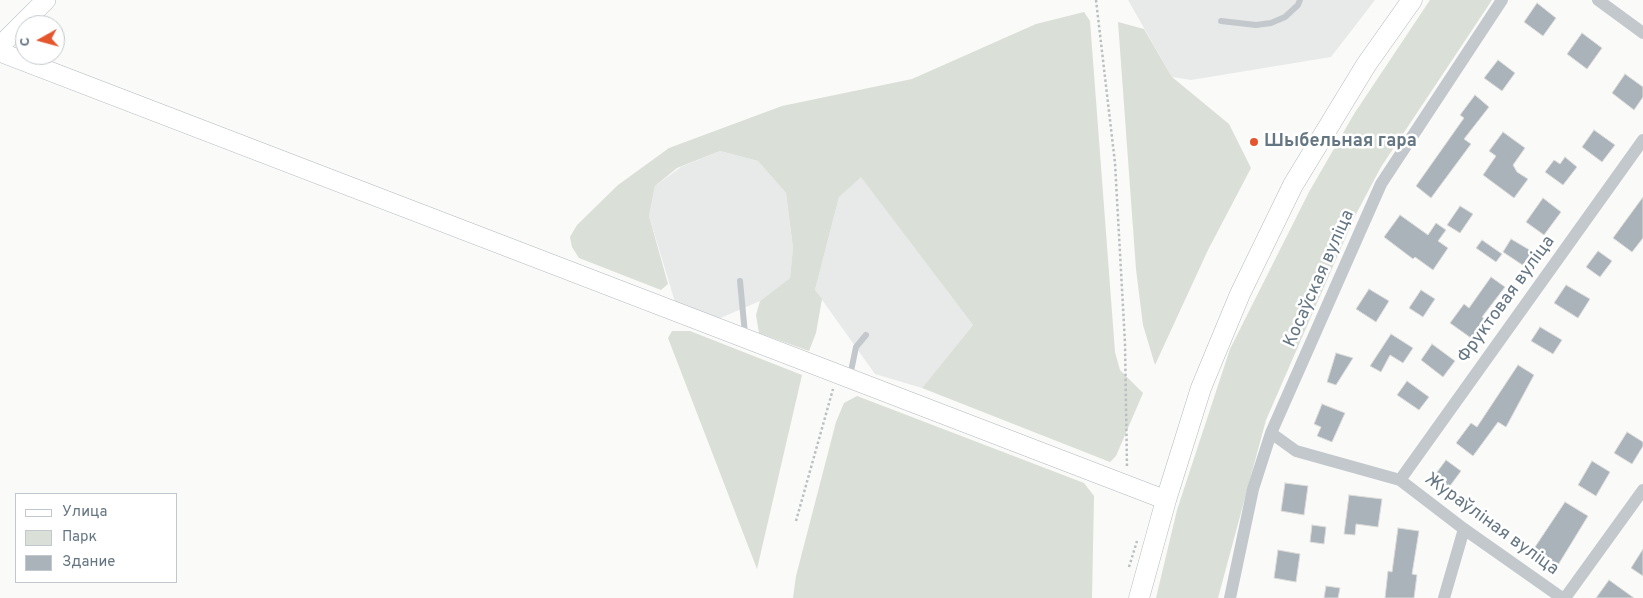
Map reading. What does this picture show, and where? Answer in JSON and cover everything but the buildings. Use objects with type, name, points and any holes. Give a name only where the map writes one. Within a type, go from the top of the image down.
[{"type":"main road","points":[[1143,597],[1166,500],[1201,388],[1240,294],[1293,185],[1366,65],[1412,0]]},
{"type":"street","points":[[0,46],[46,0]]},
{"type":"street","name":"Косаўская вуліца","points":[[1230,598],[1253,489],[1271,433],[1381,184],[1502,0]]},
{"type":"street","points":[[1598,0],[1643,33]]},
{"type":"street","points":[[0,52],[1166,500]]},
{"type":"street","name":"Фруктовая вуліца","points":[[1400,480],[1643,140]]},
{"type":"street","points":[[1271,433],[1296,451],[1400,480]]},
{"type":"street","name":"Жураўліная вуліца","points":[[1400,480],[1464,530],[1563,598]]},
{"type":"street","points":[[1563,598],[1643,490]]},
{"type":"street","points":[[1444,598],[1464,530]]},
{"type":"lane","points":[[1221,21],[1256,25],[1271,23],[1285,17],[1298,5],[1300,0]]},
{"type":"lane","points":[[740,281],[746,338]]},
{"type":"lane","points":[[844,375],[856,348],[866,335]]},
{"type":"path","points":[[1096,0],[1115,172],[1126,343],[1127,485]]},
{"type":"path","points":[[796,521],[844,375]]},
{"type":"shaded area","points":[[1128,0],[1375,0],[1331,57],[1191,80],[1172,77]]},
{"type":"shaded area","points":[[720,151],[758,161],[786,193],[793,248],[790,278],[760,301],[718,319],[675,302],[649,216],[655,186],[681,167]]},
{"type":"shaded area","points":[[861,176],[973,325],[922,388],[875,374],[815,290],[839,197]]},
{"type":"green space","points":[[1430,0],[1492,0],[1381,167],[1355,216],[1266,420],[1218,598],[1156,598],[1177,510],[1230,349],[1309,192],[1354,114]]},
{"type":"green space","points":[[1084,12],[1090,21],[1115,352],[1120,370],[1143,393],[1116,456],[1110,462],[922,388],[973,325],[861,177],[839,197],[815,290],[822,299],[816,333],[809,351],[759,333],[756,315],[760,301],[790,278],[793,248],[786,193],[758,161],[720,151],[677,168],[655,186],[649,216],[668,284],[661,290],[579,258],[572,247],[570,237],[577,225],[618,185],[669,148],[782,106],[912,79],[1036,24]]},
{"type":"green space","points":[[1118,22],[1144,29],[1172,77],[1229,124],[1251,168],[1208,250],[1155,365],[1143,325],[1136,269]]},
{"type":"green space","points":[[672,331],[690,331],[802,375],[757,569],[668,338]]},
{"type":"green space","points":[[857,396],[1084,483],[1094,496],[1092,598],[793,598],[796,576],[836,422],[844,403]]},
{"type":"place","name":"Шыбельная гара","points":[[1254,142]]}]
